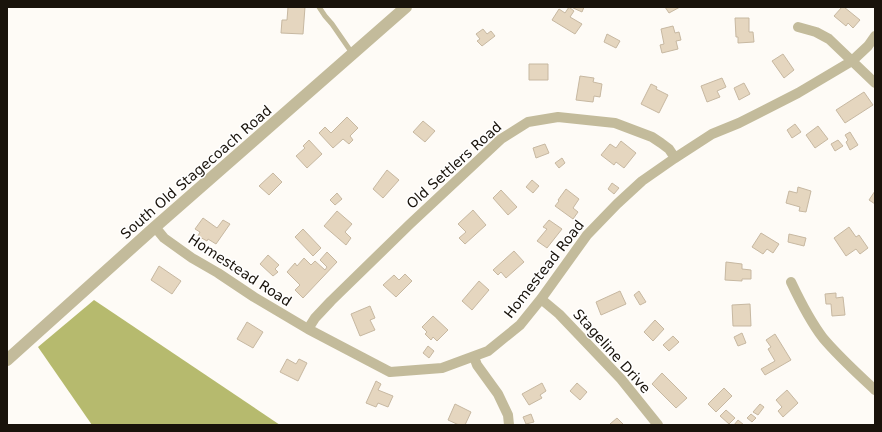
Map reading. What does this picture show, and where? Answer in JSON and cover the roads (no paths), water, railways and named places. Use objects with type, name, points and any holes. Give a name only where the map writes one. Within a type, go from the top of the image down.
[{"type":"street","name":"South Old Stagecoach Road","points":[[7,360],[155,227],[406,7]]},
{"type":"street","points":[[798,27],[816,32],[829,39],[875,83]]},
{"type":"street","name":"Homestead Road","points":[[155,227],[164,238],[192,258],[260,300],[308,329],[390,372],[442,368],[488,351],[520,325],[541,299],[587,235],[642,181],[712,134],[828,77],[852,62],[868,46],[875,36]]},
{"type":"street","name":"Old Settlers Road","points":[[308,329],[315,318],[331,301],[415,219],[501,139],[528,122],[558,117],[615,123],[652,137],[669,149],[675,158]]},
{"type":"street","points":[[790,282],[809,318],[823,338],[845,362],[875,390]]},
{"type":"street","name":"Stageline Drive","points":[[541,299],[559,314],[621,379],[658,425]]},
{"type":"street","points":[[474,357],[477,365],[498,394],[508,415],[509,425]]},
{"type":"lane","points":[[319,7],[352,54]]}]
